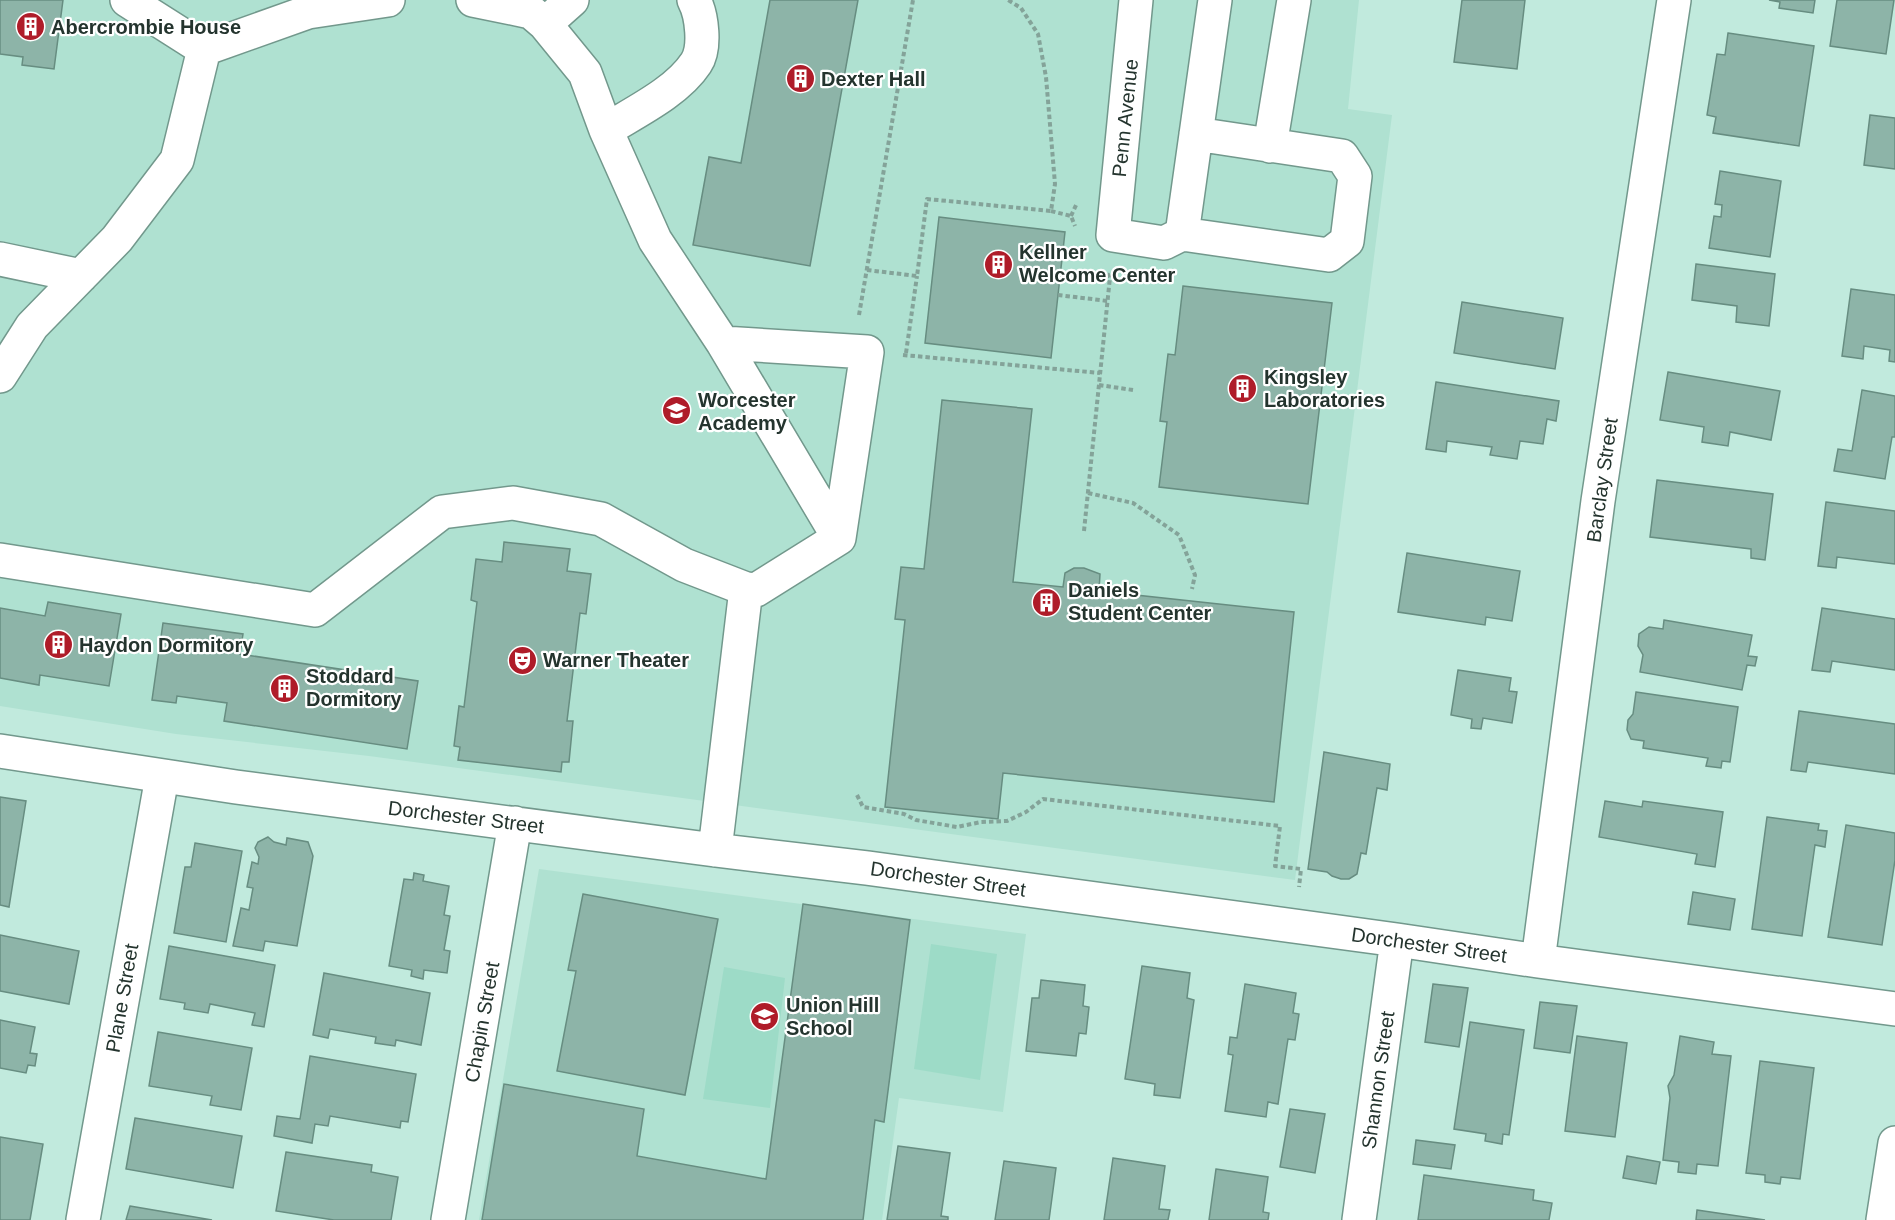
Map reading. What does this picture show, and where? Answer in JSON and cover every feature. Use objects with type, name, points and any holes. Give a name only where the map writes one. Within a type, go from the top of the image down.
[{"type":"street","points":[[128,0],[204,49]]},
{"type":"street","points":[[204,49],[308,12],[388,0]]},
{"type":"street","points":[[472,0],[531,12],[545,24],[585,73],[606,130],[655,240],[723,343],[839,538]]},
{"type":"street","points":[[545,24],[572,0]]},
{"type":"street","points":[[606,130],[680,82],[698,61],[702,35],[700,12],[694,0]]},
{"type":"street","name":"Penn Avenue","points":[[1136,0],[1113,235],[1164,243],[1182,234]]},
{"type":"street","points":[[1196,134],[1342,156],[1355,176],[1347,241],[1329,255],[1182,234],[1196,134],[1215,0]]},
{"type":"street","points":[[1270,146],[1294,0]]},
{"type":"street","name":"Barclay Street","points":[[1538,962],[1598,501],[1674,0]]},
{"type":"street","points":[[0,376],[32,326],[117,239],[177,160],[204,49]]},
{"type":"street","points":[[0,259],[81,276]]},
{"type":"street","points":[[723,343],[860,351],[839,538]]},
{"type":"street","points":[[0,560],[315,610],[442,512],[513,503],[601,519],[684,565],[746,589],[756,590],[839,538]]},
{"type":"street","points":[[715,850],[746,589]]},
{"type":"street","name":"Dorchester Street","points":[[0,751],[162,777],[867,868],[1397,940],[1538,962],[1895,1008]]},
{"type":"street","name":"Plane Street","points":[[83,1220],[162,777]]},
{"type":"street","name":"Chapin Street","points":[[448,1220],[515,823]]},
{"type":"street","name":"Shannon Street","points":[[1359,1220],[1397,940]]},
{"type":"street","points":[[1883,1220],[1895,1143]]},
{"type":"path","points":[[913,0],[867,270],[860,351],[1100,373]]},
{"type":"path","points":[[1008,0],[1021,8],[1038,34],[1046,77],[1055,184],[1051,211]]},
{"type":"path","points":[[906,356],[927,199],[1051,211],[1071,216],[1078,234]]},
{"type":"path","points":[[1084,531],[1110,277],[1103,268]]},
{"type":"path","points":[[867,270],[917,276]]},
{"type":"path","points":[[1058,295],[1108,301]]},
{"type":"path","points":[[1099,384],[1133,390]]},
{"type":"path","points":[[1088,493],[1133,503],[1179,535],[1195,575],[1192,589]]},
{"type":"path","points":[[857,795],[863,807],[957,827],[981,822],[1007,821],[1026,812],[1043,799],[1280,826],[1275,866],[1302,869],[1299,887]]},
{"type":"shaded area","name":"Worcester Academy","points":[[0,0],[1359,0],[1348,109],[1392,115],[1295,880],[369,756],[176,734],[0,706]]},
{"type":"shaded area","name":"Union Hill School","points":[[539,869],[1026,934],[1003,1112],[899,1098],[882,1220],[479,1220]]},
{"type":"shaded area","points":[[931,944],[997,954],[980,1080],[914,1069]]},
{"type":"shaded area","points":[[724,967],[785,978],[770,1108],[703,1099]]},
{"type":"building","name":"Abercrombie House","points":[[0,0],[63,0],[54,69],[22,65],[23,57],[0,54]]},
{"type":"building","name":"Dexter Hall","points":[[770,0],[858,0],[810,266],[693,245],[709,157],[741,163]]},
{"type":"building","points":[[1462,0],[1525,0],[1517,69],[1454,62]]},
{"type":"building","points":[[1769,0],[1815,0],[1813,13],[1779,8],[1780,2]]},
{"type":"building","points":[[1837,0],[1894,0],[1886,54],[1830,46]]},
{"type":"building","points":[[1728,33],[1814,46],[1799,146],[1713,133],[1716,117],[1707,115],[1717,54],[1725,55]]},
{"type":"building","points":[[1870,115],[1895,118],[1895,169],[1864,165]]},
{"type":"building","points":[[1720,171],[1781,181],[1770,257],[1709,248],[1714,216],[1721,217],[1722,205],[1715,204]]},
{"type":"building","name":"Kellner Welcome Center","points":[[939,217],[1065,232],[1051,358],[925,343]]},
{"type":"building","points":[[1696,264],[1775,274],[1769,326],[1736,322],[1737,306],[1692,300]]},
{"type":"building","name":"Kingsley Laboratories","points":[[1183,286],[1332,303],[1308,504],[1159,487],[1167,422],[1160,421],[1168,354],[1175,355]]},
{"type":"building","points":[[1851,289],[1895,295],[1895,362],[1889,361],[1890,350],[1864,346],[1863,359],[1842,356]]},
{"type":"building","points":[[1462,302],[1563,318],[1555,369],[1454,353]]},
{"type":"building","points":[[1668,372],[1780,391],[1771,440],[1730,432],[1728,446],[1702,442],[1704,427],[1660,420]]},
{"type":"building","points":[[1436,382],[1559,401],[1556,421],[1547,419],[1543,444],[1520,441],[1517,459],[1490,455],[1492,447],[1447,441],[1446,452],[1426,449]]},
{"type":"building","points":[[1862,390],[1895,396],[1895,437],[1892,437],[1885,479],[1834,471],[1838,449],[1852,451]]},
{"type":"building","name":"Daniels Student Center","points":[[942,400],[1032,409],[1013,582],[1063,587],[1065,573],[1074,568],[1084,568],[1100,574],[1099,591],[1294,612],[1274,802],[1003,773],[998,819],[885,807],[905,620],[895,619],[901,567],[924,569]]},
{"type":"building","points":[[1657,480],[1773,494],[1765,560],[1751,558],[1751,549],[1650,537]]},
{"type":"building","points":[[1826,502],[1895,511],[1895,564],[1837,557],[1836,568],[1818,566]]},
{"type":"building","name":"Warner Theater","points":[[504,542],[570,549],[567,571],[591,574],[586,614],[580,613],[567,721],[573,721],[569,762],[562,762],[561,772],[458,760],[460,747],[454,746],[459,706],[464,707],[477,602],[471,600],[476,559],[502,562]]},
{"type":"building","points":[[1407,553],[1520,571],[1512,621],[1486,617],[1485,625],[1398,612]]},
{"type":"building","name":"Haydon Dormitory","points":[[48,602],[121,614],[109,686],[40,675],[39,685],[0,678],[0,608],[45,616]]},
{"type":"building","points":[[1822,608],[1895,619],[1895,670],[1832,661],[1830,672],[1812,670]]},
{"type":"building","points":[[1664,620],[1752,635],[1748,656],[1757,657],[1755,666],[1747,665],[1742,690],[1640,672],[1643,655],[1638,646],[1639,634],[1649,627],[1663,629]]},
{"type":"building","name":"Stoddard Dormitory","points":[[163,623],[243,634],[240,654],[418,681],[407,749],[224,721],[227,703],[177,696],[176,703],[152,700]]},
{"type":"building","points":[[1458,670],[1511,678],[1509,691],[1517,692],[1512,723],[1483,718],[1481,729],[1471,728],[1472,719],[1451,715]]},
{"type":"building","points":[[1636,692],[1738,707],[1730,762],[1722,761],[1721,768],[1706,766],[1708,758],[1643,748],[1644,741],[1631,739],[1627,730],[1628,720],[1633,714]]},
{"type":"building","points":[[1799,711],[1895,724],[1895,774],[1808,762],[1806,772],[1791,770]]},
{"type":"building","points":[[1324,752],[1390,764],[1387,790],[1377,788],[1366,854],[1361,853],[1357,874],[1349,879],[1341,879],[1327,872],[1308,869]]},
{"type":"building","points":[[0,797],[26,801],[9,907],[0,905]]},
{"type":"building","points":[[1605,801],[1642,807],[1643,801],[1723,812],[1715,867],[1695,864],[1697,854],[1599,837]]},
{"type":"building","points":[[1767,817],[1819,824],[1818,830],[1827,831],[1825,847],[1815,845],[1802,936],[1752,929]]},
{"type":"building","points":[[1846,825],[1895,833],[1895,860],[1882,945],[1828,937]]},
{"type":"building","points":[[268,837],[274,842],[286,845],[287,838],[308,842],[313,856],[297,946],[265,941],[263,951],[233,946],[241,908],[249,910],[253,888],[247,887],[252,862],[258,864],[259,857],[255,848],[258,842]]},
{"type":"building","points":[[195,843],[242,851],[226,942],[174,933],[185,867],[191,867]]},
{"type":"building","points":[[414,873],[424,875],[423,881],[449,886],[444,915],[450,916],[444,950],[450,951],[447,973],[424,970],[423,979],[411,976],[412,970],[389,966],[404,879],[413,880]]},
{"type":"building","points":[[1693,892],[1735,899],[1730,930],[1688,924]]},
{"type":"building","points":[[583,894],[718,919],[685,1095],[557,1071],[576,971],[568,970]]},
{"type":"building","points":[[803,904],[910,920],[884,1122],[875,1120],[863,1220],[482,1220],[504,1084],[644,1109],[637,1156],[766,1179]]},
{"type":"building","points":[[0,935],[79,951],[69,1004],[0,991]]},
{"type":"building","points":[[169,946],[275,965],[264,1027],[252,1025],[255,1013],[210,1004],[208,1013],[184,1009],[185,1003],[160,999]]},
{"type":"building","points":[[1142,966],[1190,973],[1187,998],[1194,1000],[1180,1098],[1154,1095],[1155,1084],[1125,1079]]},
{"type":"building","points":[[324,973],[430,993],[421,1045],[396,1040],[395,1046],[375,1043],[376,1037],[330,1029],[328,1038],[313,1035]]},
{"type":"building","points":[[1041,980],[1085,985],[1083,1006],[1089,1007],[1086,1034],[1079,1033],[1076,1056],[1026,1051],[1032,998],[1039,998]]},
{"type":"building","points":[[1245,984],[1296,993],[1293,1013],[1299,1014],[1295,1040],[1288,1039],[1278,1104],[1268,1102],[1266,1117],[1225,1111],[1233,1055],[1228,1054],[1230,1037],[1237,1038]]},
{"type":"building","points":[[1433,984],[1468,988],[1459,1047],[1425,1042]]},
{"type":"building","points":[[1540,1002],[1577,1006],[1570,1053],[1534,1048]]},
{"type":"building","points":[[0,1020],[35,1027],[30,1053],[37,1054],[35,1066],[28,1065],[26,1073],[0,1068]]},
{"type":"building","points":[[1470,1022],[1524,1030],[1509,1135],[1503,1134],[1502,1144],[1485,1141],[1486,1134],[1454,1129]]},
{"type":"building","points":[[158,1032],[252,1048],[241,1110],[210,1105],[212,1096],[149,1086]]},
{"type":"building","points":[[1577,1036],[1627,1043],[1615,1137],[1565,1131]]},
{"type":"building","points":[[1680,1036],[1714,1042],[1712,1054],[1731,1056],[1718,1166],[1697,1164],[1696,1174],[1678,1172],[1679,1162],[1663,1160],[1670,1098],[1668,1086],[1674,1075]]},
{"type":"building","points":[[310,1056],[416,1074],[408,1122],[401,1121],[400,1128],[330,1116],[328,1126],[315,1124],[312,1143],[274,1136],[277,1116],[300,1119]]},
{"type":"building","points":[[1760,1061],[1814,1068],[1800,1179],[1781,1177],[1780,1184],[1765,1182],[1765,1175],[1746,1173]]},
{"type":"building","points":[[1290,1109],[1325,1114],[1315,1173],[1280,1167]]},
{"type":"building","points":[[135,1118],[242,1136],[233,1188],[126,1169]]},
{"type":"building","points":[[0,1137],[43,1144],[30,1220],[0,1220]]},
{"type":"building","points":[[1416,1140],[1455,1145],[1451,1169],[1413,1164]]},
{"type":"building","points":[[898,1146],[950,1153],[941,1216],[948,1217],[948,1220],[887,1220]]},
{"type":"building","points":[[286,1152],[372,1165],[371,1172],[398,1177],[391,1220],[334,1220],[276,1211]]},
{"type":"building","points":[[1627,1156],[1660,1162],[1656,1184],[1623,1178]]},
{"type":"building","points":[[1113,1158],[1165,1166],[1159,1209],[1170,1210],[1168,1220],[1104,1220]]},
{"type":"building","points":[[1004,1161],[1056,1168],[1049,1220],[995,1220]]},
{"type":"building","points":[[1216,1169],[1268,1177],[1263,1212],[1269,1213],[1268,1220],[1209,1220]]},
{"type":"building","points":[[1424,1175],[1534,1190],[1533,1200],[1552,1203],[1549,1220],[1418,1220]]},
{"type":"building","points":[[130,1206],[212,1220],[126,1220]]},
{"type":"building","points":[[1697,1210],[1765,1220],[1696,1220]]},
{"type":"place","name":"Abercrombie House","points":[[30,27]]},
{"type":"place","name":"Dexter Hall","points":[[800,79]]},
{"type":"place","name":"Kellner Welcome Center","points":[[998,264]]},
{"type":"place","name":"Kingsley Laboratories","points":[[1243,388]]},
{"type":"place","name":"Worcester Academy","points":[[677,411]]},
{"type":"place","name":"Daniels Student Center","points":[[1047,602]]},
{"type":"place","name":"Haydon Dormitory","points":[[58,645]]},
{"type":"place","name":"Warner Theater","points":[[522,660]]},
{"type":"place","name":"Stoddard Dormitory","points":[[285,688]]},
{"type":"place","name":"Union Hill School","points":[[765,1016]]}]
